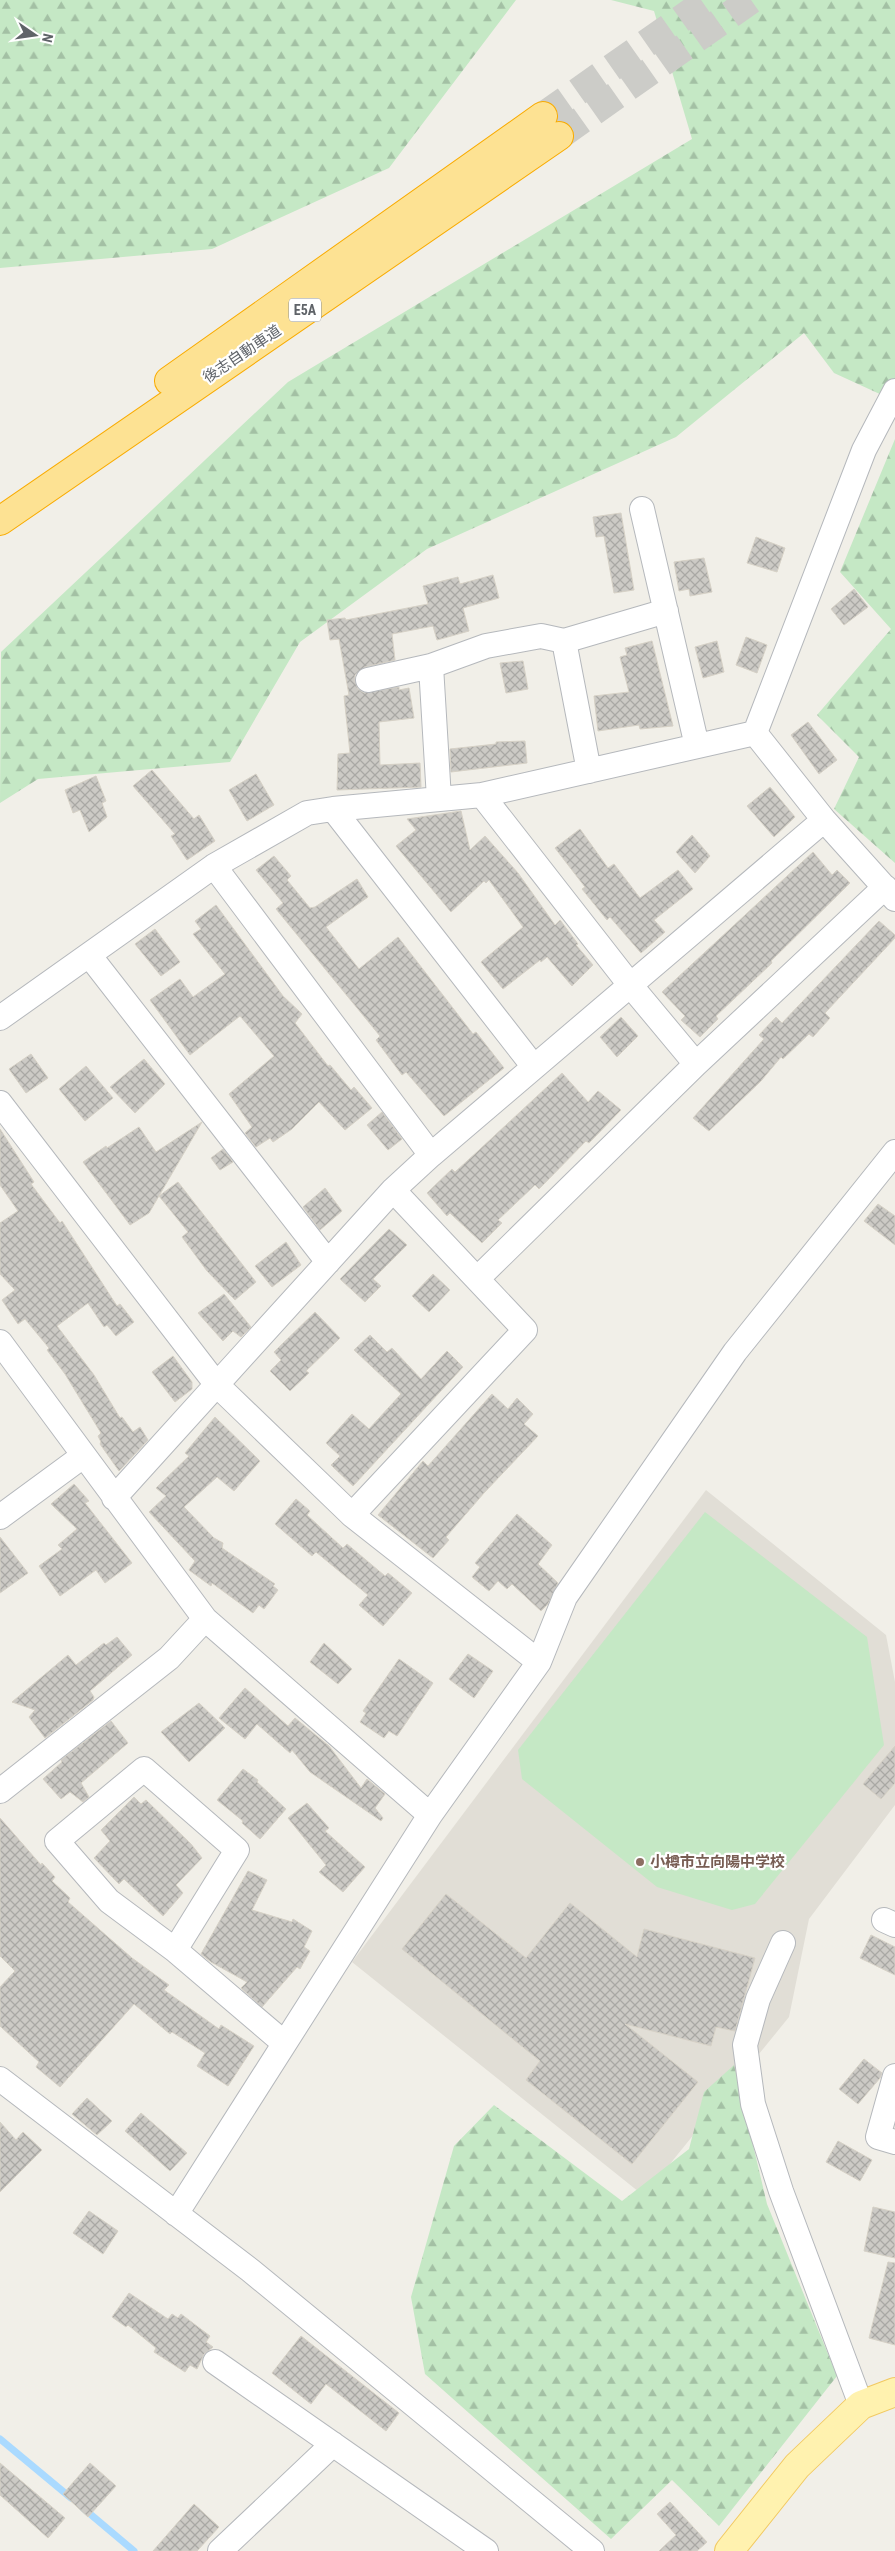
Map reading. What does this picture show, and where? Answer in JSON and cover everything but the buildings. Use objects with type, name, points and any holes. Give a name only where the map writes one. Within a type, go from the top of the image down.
[{"type":"highway","name":"後志自動車道","points":[[0,521],[46,478],[551,126]]},
{"type":"highway","name":"後志自動車道","points":[[0,501],[46,478]]},
{"type":"main road","points":[[729,2551],[797,2466],[861,2405],[895,2392]]},
{"type":"street","points":[[754,733],[864,450],[895,391]]},
{"type":"street","points":[[642,509],[697,746]]},
{"type":"street","points":[[368,680],[431,666],[486,646],[541,636],[564,640],[666,611]]},
{"type":"street","points":[[564,640],[589,771]]},
{"type":"street","points":[[431,666],[439,799]]},
{"type":"street","points":[[0,1018],[214,866],[307,813],[482,795],[754,733]]},
{"type":"street","points":[[477,1279],[696,1064],[890,893],[824,820],[754,733]]},
{"type":"street","points":[[482,795],[631,986],[696,1064]]},
{"type":"street","points":[[333,809],[534,1067]]},
{"type":"street","points":[[114,1498],[393,1190],[431,1155],[824,820]]},
{"type":"street","points":[[214,866],[431,1155]]},
{"type":"street","points":[[90,955],[328,1262]]},
{"type":"street","points":[[0,1103],[217,1385],[352,1515],[539,1662]]},
{"type":"street","points":[[176,2214],[430,1815],[539,1662],[565,1597],[735,1352],[895,1152]]},
{"type":"street","points":[[352,1515],[526,1330],[393,1190]]},
{"type":"street","points":[[0,1342],[205,1619],[430,1815]]},
{"type":"street","points":[[0,1517],[83,1456]]},
{"type":"street","points":[[0,1791],[169,1658],[205,1619]]},
{"type":"street","points":[[175,1950],[237,1850],[144,1769],[57,1841],[109,1901],[175,1950],[284,2043]]},
{"type":"street","points":[[783,1943],[758,1999],[745,2045],[752,2104],[781,2191],[861,2405]]},
{"type":"street","points":[[895,2076],[878,2137],[895,2142]]},
{"type":"street","points":[[0,2079],[250,2270],[592,2551]]},
{"type":"street","points":[[215,2362],[486,2551]]},
{"type":"street","points":[[220,2551],[333,2444]]},
{"type":"shaded area","name":"小樽市立向陽中学校","points":[[706,1490],[886,1635],[895,1682],[895,1805],[809,1919],[789,2017],[644,2196],[352,1962]]},
{"type":"green space","points":[[0,0],[516,0],[389,168],[212,249],[0,268]]},
{"type":"green space","points":[[611,0],[895,0],[895,401],[834,373],[804,333],[676,437],[427,549],[300,642],[230,762],[38,779],[0,803],[1,652],[288,382],[692,139],[654,11]]},
{"type":"green space","points":[[895,439],[895,863],[834,809],[859,757],[817,715],[891,629],[840,572]]},
{"type":"green space","points":[[705,1512],[867,1637],[884,1745],[755,1904],[732,1910],[657,1887],[522,1779],[518,1750]]},
{"type":"green space","points":[[734,2065],[767,2204],[837,2376],[719,2526],[672,2480],[611,2539],[425,2374],[411,2297],[454,2146],[494,2105],[622,2201],[689,2149],[704,2092]]},
{"type":"waterway","points":[[0,2439],[71,2498]]},
{"type":"waterway","points":[[83,2508],[134,2551]]},
{"type":"tunnel","points":[[543,116],[708,0]]},
{"type":"tunnel","points":[[559,136],[751,0]]},
{"type":"place","name":"小樽市立向陽中学校","points":[[640,1862]]}]
